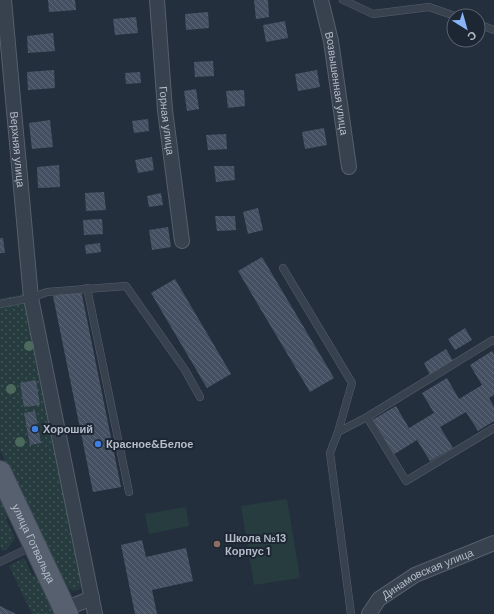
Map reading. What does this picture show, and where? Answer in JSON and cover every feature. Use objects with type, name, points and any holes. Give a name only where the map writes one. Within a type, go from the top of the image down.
[{"type":"main road","name":"улица Готвальда","points":[[1,478],[66,611]]},
{"type":"street","name":"Верхняя улица","points":[[4,0],[31,298],[95,614]]},
{"type":"street","name":"Горная улица","points":[[157,0],[165,110],[182,241]]},
{"type":"street","name":"Возвышенная улица","points":[[321,0],[331,41],[349,167]]},
{"type":"street","name":"Динамовская улица","points":[[369,614],[379,600],[415,575],[494,543]]},
{"type":"street","points":[[66,611],[92,598]]},
{"type":"lane","points":[[343,0],[373,14],[428,3],[446,12]]},
{"type":"lane","points":[[283,268],[352,383],[338,432],[330,453],[351,614]]},
{"type":"lane","points":[[0,304],[31,298],[47,292],[126,286],[185,370],[200,396]]},
{"type":"lane","points":[[87,288],[129,492]]},
{"type":"lane","points":[[338,432],[367,417],[494,341]]},
{"type":"lane","points":[[367,417],[406,481],[494,428]]},
{"type":"lane","points":[[0,562],[35,545]]},
{"type":"green space","points":[[24,294],[83,580],[81,588],[74,591],[66,587],[0,450],[0,299]]},
{"type":"green space","points":[[0,499],[4,501],[9,511],[6,519],[15,538],[7,549],[2,551],[0,546]]},
{"type":"green space","points":[[287,499],[300,578],[254,585],[241,506]]},
{"type":"green space","points":[[186,507],[189,526],[149,534],[145,514]]},
{"type":"green space","points":[[24,558],[32,575],[40,579],[56,614],[32,614],[9,566]]},
{"type":"building","points":[[48,0],[75,0],[76,10],[49,12]]},
{"type":"building","points":[[254,0],[268,0],[269,17],[256,19]]},
{"type":"building","points":[[208,12],[209,28],[186,30],[185,14]]},
{"type":"building","points":[[136,17],[138,33],[115,35],[113,19]]},
{"type":"building","points":[[285,21],[288,38],[266,42],[263,25]]},
{"type":"building","points":[[53,33],[55,51],[28,53],[27,36]]},
{"type":"building","points":[[213,61],[214,76],[195,77],[194,62]]},
{"type":"building","points":[[54,70],[55,88],[28,90],[27,72]]},
{"type":"building","points":[[317,70],[320,87],[298,91],[295,74]]},
{"type":"building","points":[[140,72],[141,83],[126,84],[125,73]]},
{"type":"building","points":[[196,89],[199,109],[187,111],[184,91]]},
{"type":"building","points":[[244,90],[245,106],[228,108],[226,91]]},
{"type":"building","points":[[148,119],[149,131],[134,133],[132,121]]},
{"type":"building","points":[[50,120],[53,147],[32,149],[29,123]]},
{"type":"building","points":[[324,128],[327,145],[305,149],[302,132]]},
{"type":"building","points":[[226,134],[227,149],[208,150],[206,135]]},
{"type":"building","points":[[152,157],[154,170],[138,173],[135,160]]},
{"type":"building","points":[[59,165],[60,187],[38,188],[37,167]]},
{"type":"building","points":[[214,166],[234,166],[235,180],[216,182]]},
{"type":"building","points":[[104,192],[106,210],[86,211],[85,193]]},
{"type":"building","points":[[161,193],[163,205],[149,207],[147,196]]},
{"type":"building","points":[[258,208],[263,230],[248,234],[243,212]]},
{"type":"building","points":[[215,216],[235,216],[236,230],[217,231]]},
{"type":"building","points":[[102,219],[103,234],[84,235],[83,220]]},
{"type":"building","points":[[168,227],[171,247],[152,250],[149,230]]},
{"type":"building","points":[[0,238],[3,238],[5,253],[0,253]]},
{"type":"building","points":[[100,243],[101,252],[86,254],[85,245]]},
{"type":"building","points":[[262,257],[334,378],[310,392],[238,271]]},
{"type":"building","points":[[175,279],[231,374],[207,388],[151,293]]},
{"type":"building","points":[[81,290],[121,487],[93,492],[53,296]]},
{"type":"building","points":[[465,328],[472,340],[455,350],[448,339]]},
{"type":"building","points":[[446,349],[453,361],[430,375],[424,363]]},
{"type":"building","points":[[492,351],[494,354],[494,395],[489,398],[494,407],[494,421],[478,431],[466,412],[440,427],[453,448],[430,461],[417,440],[393,455],[372,420],[396,406],[409,428],[434,413],[422,393],[447,378],[459,399],[482,385],[470,365]]},
{"type":"building","points":[[36,380],[40,405],[24,407],[20,383]]},
{"type":"building","points":[[35,411],[41,443],[30,445],[24,413]]},
{"type":"building","points":[[142,540],[146,557],[186,548],[193,581],[152,590],[157,614],[135,614],[121,545]]},
{"type":"building","points":[[0,606],[16,614],[0,614]]},
{"type":"place","name":"Хороший","points":[[35,429]]},
{"type":"place","name":"Красное&Белое","points":[[98,444]]},
{"type":"place","name":"Школа №13 Корпус 1","points":[[217,544]]}]
